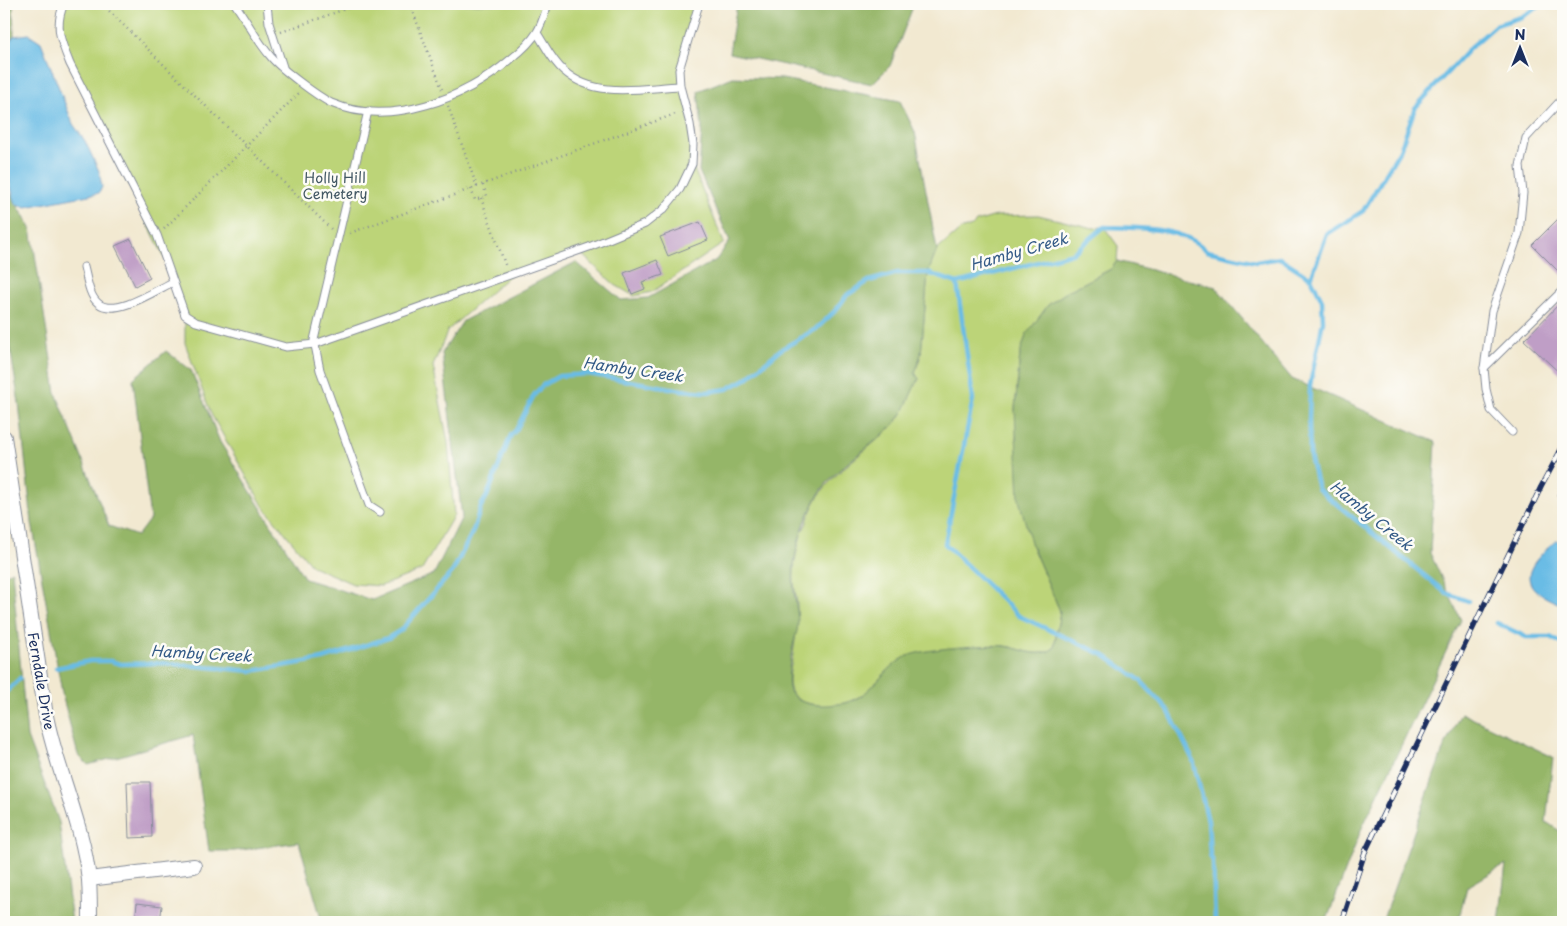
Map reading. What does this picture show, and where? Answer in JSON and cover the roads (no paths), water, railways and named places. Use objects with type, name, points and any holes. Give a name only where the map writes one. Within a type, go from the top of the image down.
[{"type":"street","name":"Ferndale Drive","points":[[4,437],[48,725],[80,838],[88,879],[90,922]]},
{"type":"street","points":[[88,879],[194,866]]},
{"type":"lane","points":[[64,4],[58,21],[58,36],[157,235],[185,315],[196,322],[286,347],[315,344],[509,276],[645,224],[664,209],[680,189],[692,164],[693,144],[687,110],[680,86],[679,70],[699,4]]},
{"type":"lane","points":[[235,4],[272,58],[306,86],[332,103],[368,111],[401,110],[465,92],[502,67],[521,51],[537,32],[548,4]]},
{"type":"lane","points":[[267,4],[273,35],[283,67]]},
{"type":"lane","points":[[537,32],[551,56],[564,71],[585,85],[600,90],[680,86]]},
{"type":"lane","points":[[1512,432],[1491,410],[1484,368],[1492,311],[1519,233],[1523,193],[1520,166],[1526,138],[1563,98]]},
{"type":"lane","points":[[368,111],[315,344],[320,370],[369,505],[380,512]]},
{"type":"lane","points":[[84,267],[91,293],[96,302],[104,307],[116,308],[129,304],[173,282]]},
{"type":"lane","points":[[1484,368],[1563,290]]},
{"type":"lane","points":[[1563,490],[1561,495],[1563,500]]},
{"type":"water","points":[[29,34],[41,42],[73,124],[85,141],[99,171],[102,187],[99,193],[26,207],[16,204],[7,169],[5,149],[4,48],[14,36]]},
{"type":"water","points":[[1556,541],[1563,542],[1563,605],[1548,599],[1538,592],[1531,585],[1529,578],[1536,561]]},
{"type":"waterway","points":[[1311,278],[1327,234],[1363,211],[1400,150],[1415,108],[1470,48],[1496,25],[1521,17],[1544,4]]},
{"type":"waterway","name":"Hamby Creek","points":[[56,668],[90,661],[110,661],[121,664],[161,663],[252,671],[323,659],[388,638],[401,630],[453,571],[473,531],[481,506],[487,496],[511,435],[516,430],[534,395],[543,385],[559,376],[588,374],[682,390],[707,392],[727,389],[746,379],[780,350],[816,329],[836,310],[847,295],[869,281],[898,273],[928,273],[957,283],[1073,253],[1104,227],[1144,228],[1172,233],[1197,243],[1207,251],[1256,262],[1280,258],[1311,278],[1322,300],[1323,321],[1310,385],[1310,456],[1318,489],[1446,593],[1468,601]]},
{"type":"waterway","points":[[957,283],[973,399],[945,544],[1019,616],[1104,655],[1140,680],[1168,710],[1193,760],[1208,821],[1210,856],[1213,861],[1215,922]]},
{"type":"waterway","name":"Hamby Creek","points":[[1497,623],[1526,637],[1550,637],[1563,644]]},
{"type":"waterway","name":"Hamby Creek","points":[[4,694],[20,678]]},
{"type":"railway","points":[[1342,922],[1365,852],[1541,487],[1563,446]]},
{"type":"park label","name":"Holly Hill Cemetery","points":[[335,186]]}]
